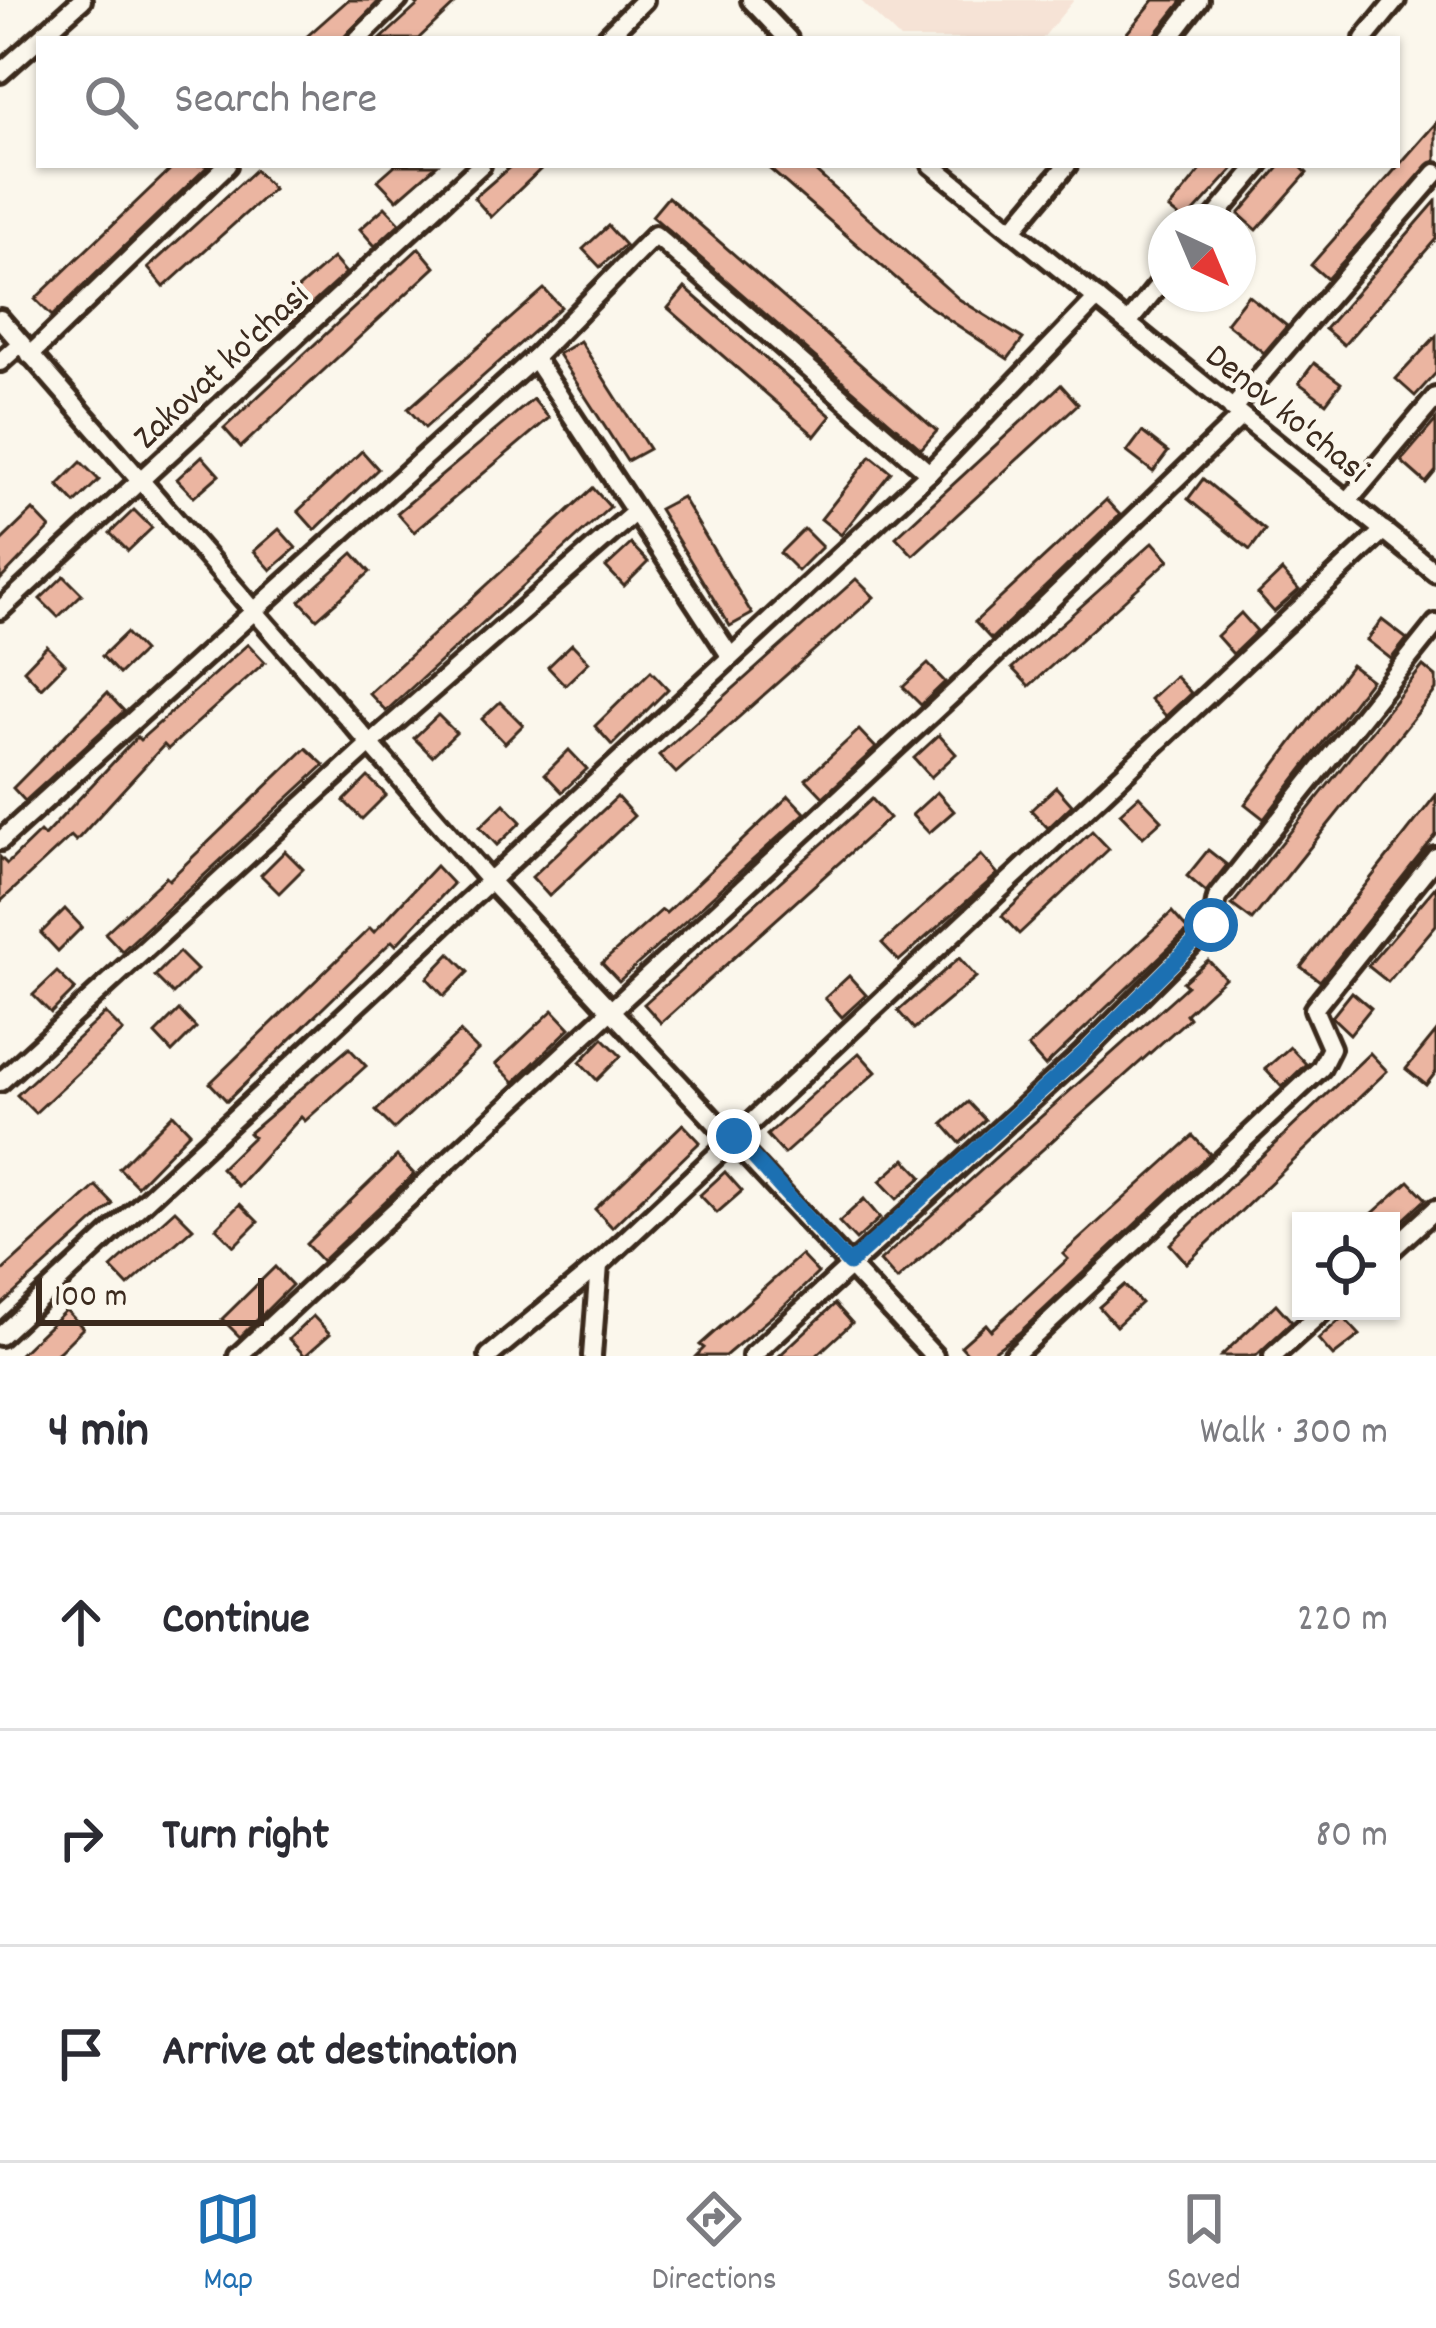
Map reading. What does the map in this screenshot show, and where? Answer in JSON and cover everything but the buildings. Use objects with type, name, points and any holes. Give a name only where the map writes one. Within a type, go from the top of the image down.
[{"type":"street","points":[[42,36],[82,0]]},
{"type":"street","points":[[361,36],[398,0]]},
{"type":"street","points":[[608,36],[644,0]]},
{"type":"street","points":[[751,0],[785,36]]},
{"type":"street","points":[[1171,36],[1199,0]]},
{"type":"street","points":[[1366,36],[1396,0]]},
{"type":"street","points":[[0,73],[36,41]]},
{"type":"street","points":[[0,362],[25,350],[224,168]]},
{"type":"street","name":"Zakovat ko'chasi","points":[[0,610],[478,168]]},
{"type":"street","name":"Denov ko'chasi","points":[[936,168],[1436,573]]},
{"type":"street","points":[[1013,230],[1065,168]]},
{"type":"street","points":[[1226,204],[1256,168]]},
{"type":"street","points":[[238,1356],[973,675],[1236,413],[1436,173]]},
{"type":"street","points":[[0,841],[534,358],[656,235],[929,473]]},
{"type":"street","points":[[0,1336],[929,473],[1096,298]]},
{"type":"street","points":[[1127,323],[1148,298]]},
{"type":"street","points":[[0,319],[488,879],[734,1136],[934,1356]]},
{"type":"street","points":[[534,358],[729,654]]},
{"type":"street","points":[[1348,501],[1436,398]]},
{"type":"street","points":[[0,1082],[371,742],[634,512]]},
{"type":"street","points":[[489,1356],[599,1265],[1384,530]]},
{"type":"street","points":[[752,1356],[1083,1053],[1211,925],[1217,898],[1436,624]]},
{"type":"street","points":[[1013,1356],[1321,1068],[1331,1048],[1314,1009],[1436,857]]},
{"type":"street","points":[[1400,1242],[1436,1209]]},
{"type":"street","points":[[592,1356],[599,1265]]},
{"type":"street","points":[[1273,1356],[1313,1320]]},
{"type":"shaded area","points":[[860,0],[1074,0],[1044,36],[897,36]]},
{"type":"route","points":[[734,1136],[849,1264],[1083,1053],[1211,925]]}]
